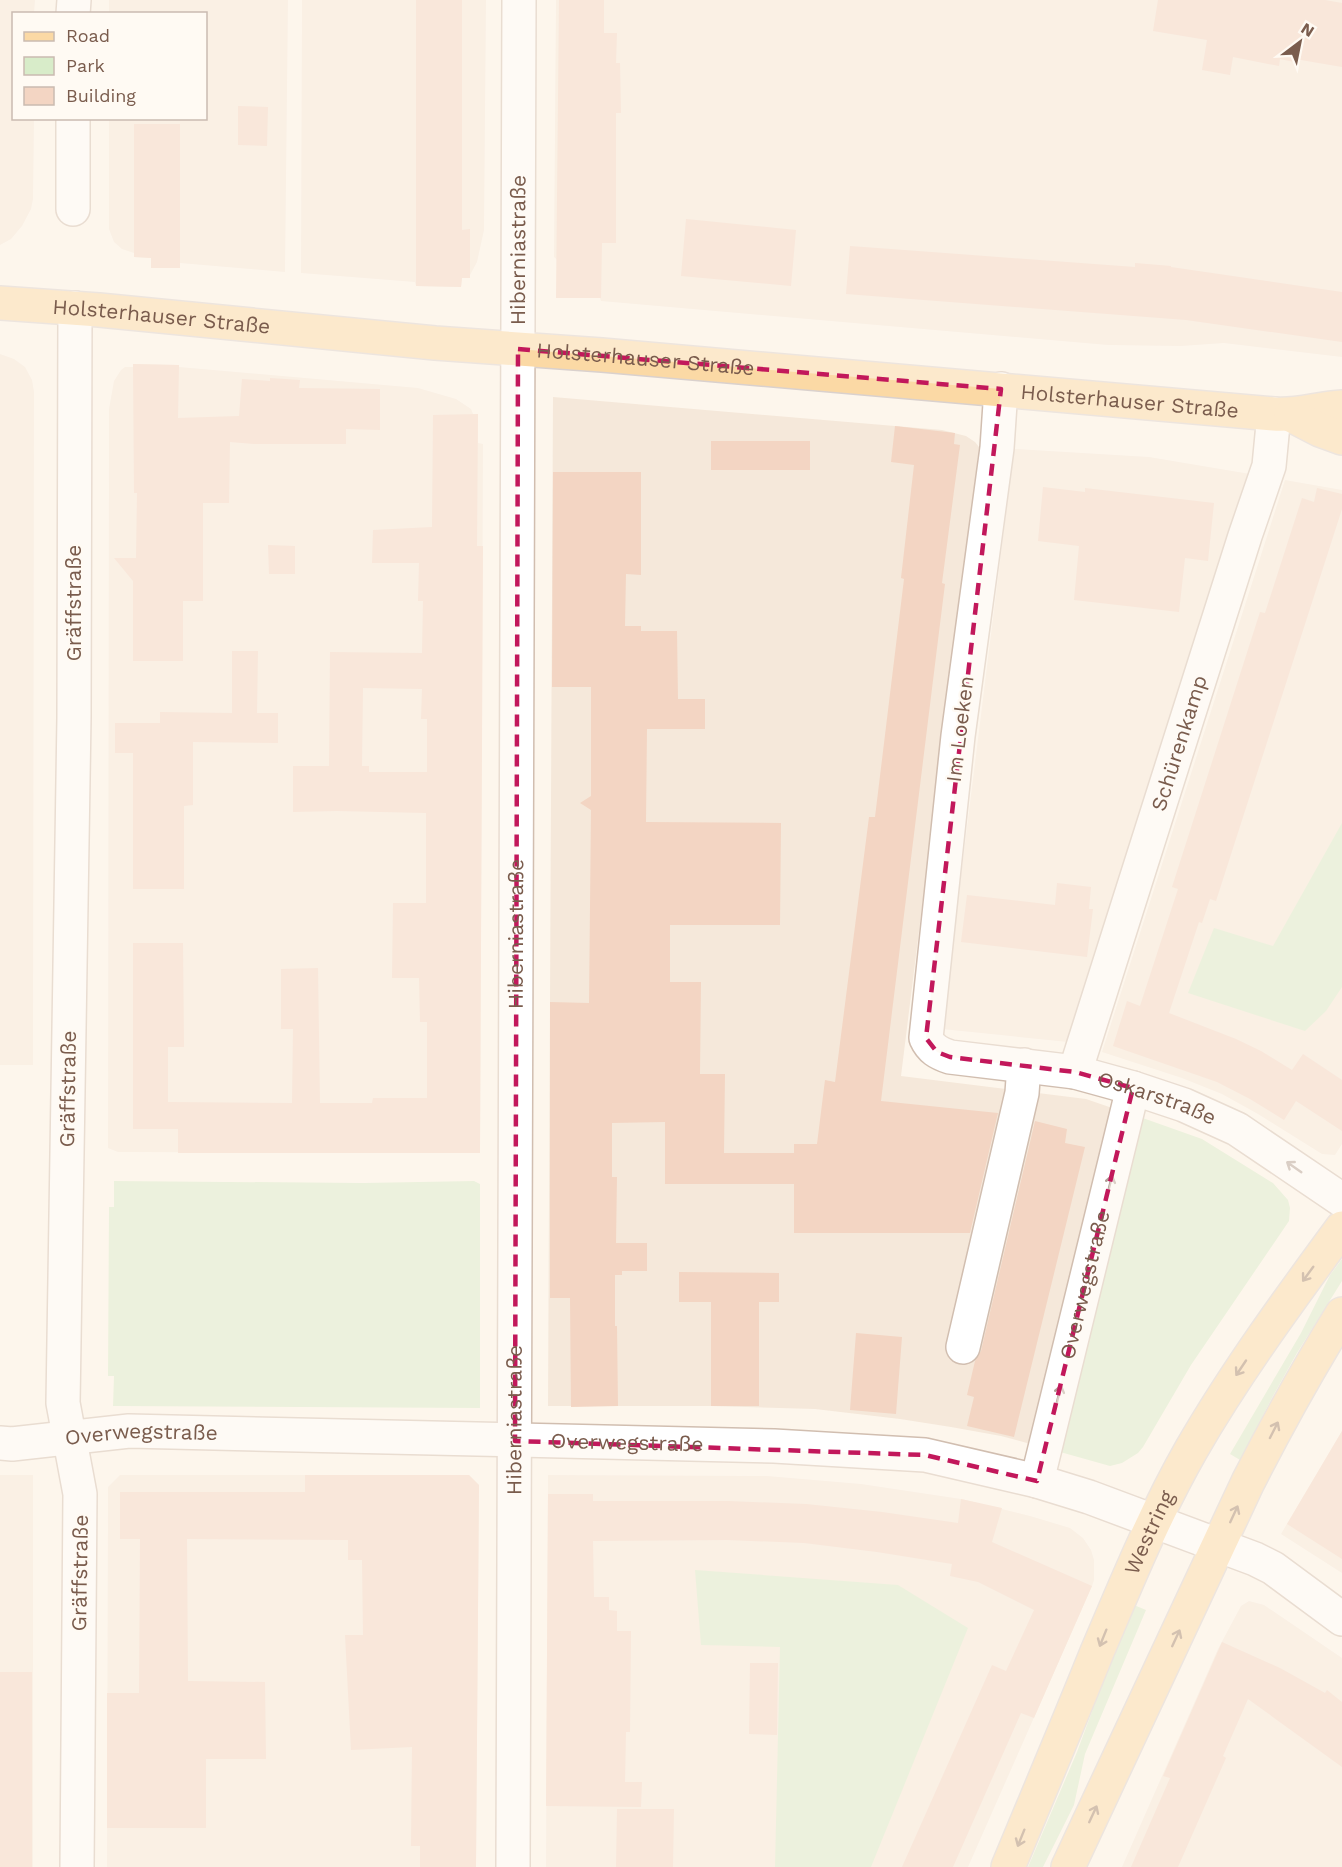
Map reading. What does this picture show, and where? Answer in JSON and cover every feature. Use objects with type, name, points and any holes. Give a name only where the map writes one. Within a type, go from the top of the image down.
[{"type":"main road","name":"Holsterhauser Straße","points":[[0,303],[1283,415],[1342,407]]},
{"type":"main road","name":"Holsterhauser Straße","points":[[1283,415],[1342,438]]},
{"type":"main road","name":"Westring","points":[[1008,1867],[1121,1595],[1154,1520],[1190,1451],[1274,1320],[1342,1228]]},
{"type":"main road","points":[[1068,1867],[1277,1425],[1312,1361],[1342,1314]]},
{"type":"street","name":"Hiberniastraße","points":[[513,1867],[519,0]]},
{"type":"street","points":[[73,120],[73,209]]},
{"type":"street","name":"Gräffstraße","points":[[75,308],[74,717],[63,1403],[80,1494],[77,1867]]},
{"type":"street","name":"Im Loeken","points":[[950,1057],[937,1052],[929,1044],[926,1038],[926,1026],[958,736],[997,448],[1001,389]]},
{"type":"street","name":"Schürenkamp","points":[[1075,1072],[1269,466],[1283,415]]},
{"type":"street","name":"Oskarstraße","points":[[950,1057],[1075,1072],[1184,1105],[1237,1129],[1342,1200]]},
{"type":"street","points":[[963,1347],[1022,1094],[1024,1065]]},
{"type":"street","name":"Overwegstraße","points":[[1037,1480],[1133,1088]]},
{"type":"street","name":"Overwegstraße","points":[[0,1443],[12,1444],[129,1431],[774,1446],[925,1455],[1037,1480],[1097,1499],[1255,1559],[1273,1568],[1342,1618]]},
{"type":"highlighted area","points":[[518,349],[1001,389],[926,1038],[937,1052],[950,1057],[1075,1072],[1133,1088],[1037,1481],[925,1455],[515,1441]]},
{"type":"shaded area","points":[[0,0],[35,0],[34,12],[12,12],[12,120],[34,120],[33,199],[31,209],[22,226],[11,239],[0,245]]},
{"type":"shaded area","points":[[109,0],[288,0],[285,272],[180,263],[180,268],[151,268],[151,258],[134,257],[134,253],[122,249],[114,242],[109,229],[109,120],[207,120],[207,12],[109,12]]},
{"type":"shaded area","points":[[302,0],[486,0],[484,230],[477,262],[470,275],[462,278],[461,287],[416,286],[415,282],[301,273]]},
{"type":"shaded area","points":[[556,0],[1342,0],[1342,357],[1224,343],[1181,346],[1108,345],[601,301],[554,257]]},
{"type":"shaded area","points":[[0,354],[14,359],[25,367],[32,380],[34,392],[33,1065],[0,1065]]},
{"type":"shaded area","points":[[133,364],[178,365],[179,367],[418,388],[456,399],[471,409],[473,414],[478,415],[478,443],[483,444],[480,1153],[118,1152],[108,1148],[109,409],[114,381],[121,370],[125,367],[133,367]]},
{"type":"shaded area","points":[[553,397],[942,430],[966,436],[979,447],[901,1076],[1086,1099],[1118,1110],[1038,1446],[1001,1436],[951,1427],[815,1409],[711,1406],[548,1406]]},
{"type":"shaded area","points":[[1014,449],[1149,457],[1250,474],[1068,1042],[942,1029]]},
{"type":"shaded area","points":[[1285,480],[1342,490],[1342,1144],[1335,1155],[1322,1154],[1222,1094],[1182,1078],[1102,1052]]},
{"type":"shaded area","points":[[1342,1431],[1342,1573],[1281,1534]]},
{"type":"shaded area","points":[[0,1475],[33,1475],[33,1867],[0,1867]]},
{"type":"shaded area","points":[[120,1475],[469,1475],[479,1485],[476,1867],[107,1867],[108,1487]]},
{"type":"shaded area","points":[[548,1475],[767,1476],[861,1484],[961,1499],[1070,1528],[1083,1538],[1094,1560],[1092,1586],[968,1867],[546,1867]]},
{"type":"shaded area","points":[[1249,1601],[1264,1605],[1342,1658],[1342,1867],[1122,1867],[1218,1649],[1241,1606]]},
{"type":"green space","points":[[1342,823],[1342,987],[1326,1011],[1305,1031],[1188,993],[1214,928],[1273,946]]},
{"type":"green space","points":[[1140,1117],[1202,1139],[1273,1183],[1288,1200],[1289,1221],[1191,1365],[1143,1447],[1122,1463],[1110,1466],[1053,1450]]},
{"type":"green space","points":[[114,1181],[363,1183],[474,1181],[480,1184],[480,1408],[113,1406],[114,1376],[108,1376],[109,1207],[114,1207]]},
{"type":"green space","points":[[1342,1259],[1342,1281],[1297,1353],[1240,1460],[1230,1454],[1301,1333],[1330,1275]]},
{"type":"green space","points":[[695,1570],[898,1585],[968,1628],[871,1867],[775,1867],[780,1647],[701,1645]]},
{"type":"green space","points":[[1134,1605],[1146,1610],[1085,1754],[1074,1805],[1043,1867],[1028,1867],[1077,1752]]},
{"type":"building","points":[[416,0],[462,0],[462,230],[470,229],[470,278],[462,278],[461,287],[416,286]]},
{"type":"building","points":[[559,0],[604,0],[604,33],[617,33],[616,63],[620,63],[621,113],[616,113],[616,243],[602,243],[601,298],[556,298]]},
{"type":"building","points":[[1158,0],[1325,0],[1342,3],[1342,67],[1295,59],[1294,62],[1280,59],[1279,66],[1233,57],[1230,75],[1202,70],[1207,40],[1153,31]]},
{"type":"building","points":[[238,106],[268,107],[267,146],[238,145]]},
{"type":"building","points":[[134,124],[180,124],[180,268],[151,268],[151,258],[134,257]]},
{"type":"building","points":[[686,219],[796,230],[791,286],[681,276]]},
{"type":"building","points":[[850,246],[1135,267],[1135,263],[1171,266],[1342,292],[1342,342],[1186,320],[846,294]]},
{"type":"building","points":[[133,364],[179,365],[178,418],[239,416],[242,379],[300,380],[299,388],[380,389],[380,430],[346,429],[346,444],[230,442],[229,503],[203,503],[203,601],[183,601],[183,661],[133,661],[133,581],[114,558],[136,558],[137,493],[134,493]]},
{"type":"building","points":[[478,414],[477,546],[483,546],[480,1153],[178,1153],[178,1129],[133,1129],[133,943],[183,943],[184,1047],[168,1047],[168,1102],[292,1103],[293,1029],[281,1029],[281,969],[318,968],[320,1103],[372,1103],[373,1098],[427,1098],[427,1022],[420,1022],[419,978],[392,978],[393,903],[426,903],[426,813],[293,812],[293,766],[329,766],[330,652],[422,653],[423,601],[418,601],[419,563],[372,563],[373,530],[432,527],[433,415]],"holes":[[[363,688],[422,689],[421,719],[427,719],[427,772],[369,772],[369,766],[362,766]]]},
{"type":"building","points":[[895,426],[955,433],[954,444],[960,445],[881,1101],[998,1113],[970,1233],[794,1233],[794,1184],[665,1184],[665,1122],[612,1123],[612,1177],[617,1177],[616,1243],[647,1243],[647,1271],[622,1271],[622,1275],[615,1275],[618,1406],[571,1407],[570,1298],[550,1298],[550,1002],[589,1003],[591,810],[580,803],[591,796],[591,687],[552,687],[553,472],[641,472],[641,575],[626,574],[625,626],[641,626],[641,631],[677,631],[678,699],[705,699],[705,729],[647,729],[646,822],[781,823],[780,925],[670,925],[670,982],[701,982],[700,1074],[725,1074],[724,1153],[794,1153],[794,1144],[817,1144],[825,1080],[835,1082],[869,817],[875,817],[904,579],[901,578],[914,465],[891,462]]},
{"type":"building","points":[[711,441],[810,441],[810,470],[711,470]]},
{"type":"building","points":[[1043,487],[1085,492],[1085,488],[1214,503],[1208,561],[1185,558],[1179,612],[1074,600],[1079,546],[1038,541]]},
{"type":"building","points":[[1317,488],[1342,494],[1342,509],[1216,901],[1210,899],[1202,923],[1199,922],[1169,1013],[1236,1039],[1292,1070],[1303,1054],[1342,1080],[1342,1131],[1296,1101],[1284,1120],[1217,1082],[1113,1046],[1127,1001],[1140,1006],[1178,889],[1172,887],[1260,612],[1265,613],[1302,498],[1314,502]]},
{"type":"building","points":[[268,545],[295,546],[295,574],[269,574]]},
{"type":"building","points":[[232,651],[258,651],[257,713],[278,713],[278,743],[193,742],[193,805],[184,806],[184,889],[133,889],[133,753],[115,753],[115,723],[160,723],[160,712],[232,713]]},
{"type":"building","points":[[1057,883],[1091,887],[1089,909],[1093,909],[1087,957],[961,942],[967,895],[1055,905]]},
{"type":"building","points":[[1035,1121],[1067,1129],[1065,1143],[1085,1147],[1014,1437],[967,1426],[974,1397],[967,1395],[975,1361],[981,1351]]},
{"type":"building","points":[[679,1272],[779,1273],[779,1302],[759,1302],[759,1406],[711,1406],[711,1302],[679,1302]]},
{"type":"building","points":[[856,1333],[902,1337],[896,1414],[850,1410]]},
{"type":"building","points":[[1342,1431],[1342,1559],[1287,1524]]},
{"type":"building","points":[[305,1475],[469,1475],[479,1485],[476,1867],[420,1867],[420,1846],[411,1846],[412,1747],[351,1750],[345,1635],[363,1635],[362,1560],[348,1560],[348,1540],[187,1539],[188,1681],[265,1682],[266,1759],[206,1759],[206,1828],[107,1828],[107,1693],[139,1693],[140,1539],[120,1539],[120,1492],[305,1492]]},
{"type":"building","points":[[548,1494],[593,1494],[593,1501],[728,1501],[806,1504],[958,1523],[961,1499],[1002,1508],[992,1542],[1092,1586],[1034,1718],[1021,1713],[953,1867],[902,1867],[992,1665],[1006,1671],[1034,1610],[978,1582],[950,1576],[952,1564],[877,1552],[804,1543],[727,1540],[593,1541],[594,1597],[609,1597],[609,1610],[617,1611],[617,1631],[631,1631],[630,1732],[626,1732],[625,1782],[642,1782],[641,1807],[546,1806]]},
{"type":"building","points":[[1222,1642],[1280,1668],[1325,1693],[1327,1690],[1342,1702],[1342,1767],[1248,1699],[1223,1756],[1226,1758],[1178,1867],[1131,1867],[1170,1778],[1163,1776]]},
{"type":"building","points":[[750,1663],[778,1663],[777,1735],[749,1734]]},
{"type":"building","points":[[0,1672],[32,1672],[32,1867],[0,1867]]},
{"type":"building","points":[[617,1809],[674,1809],[673,1867],[616,1867]]}]
